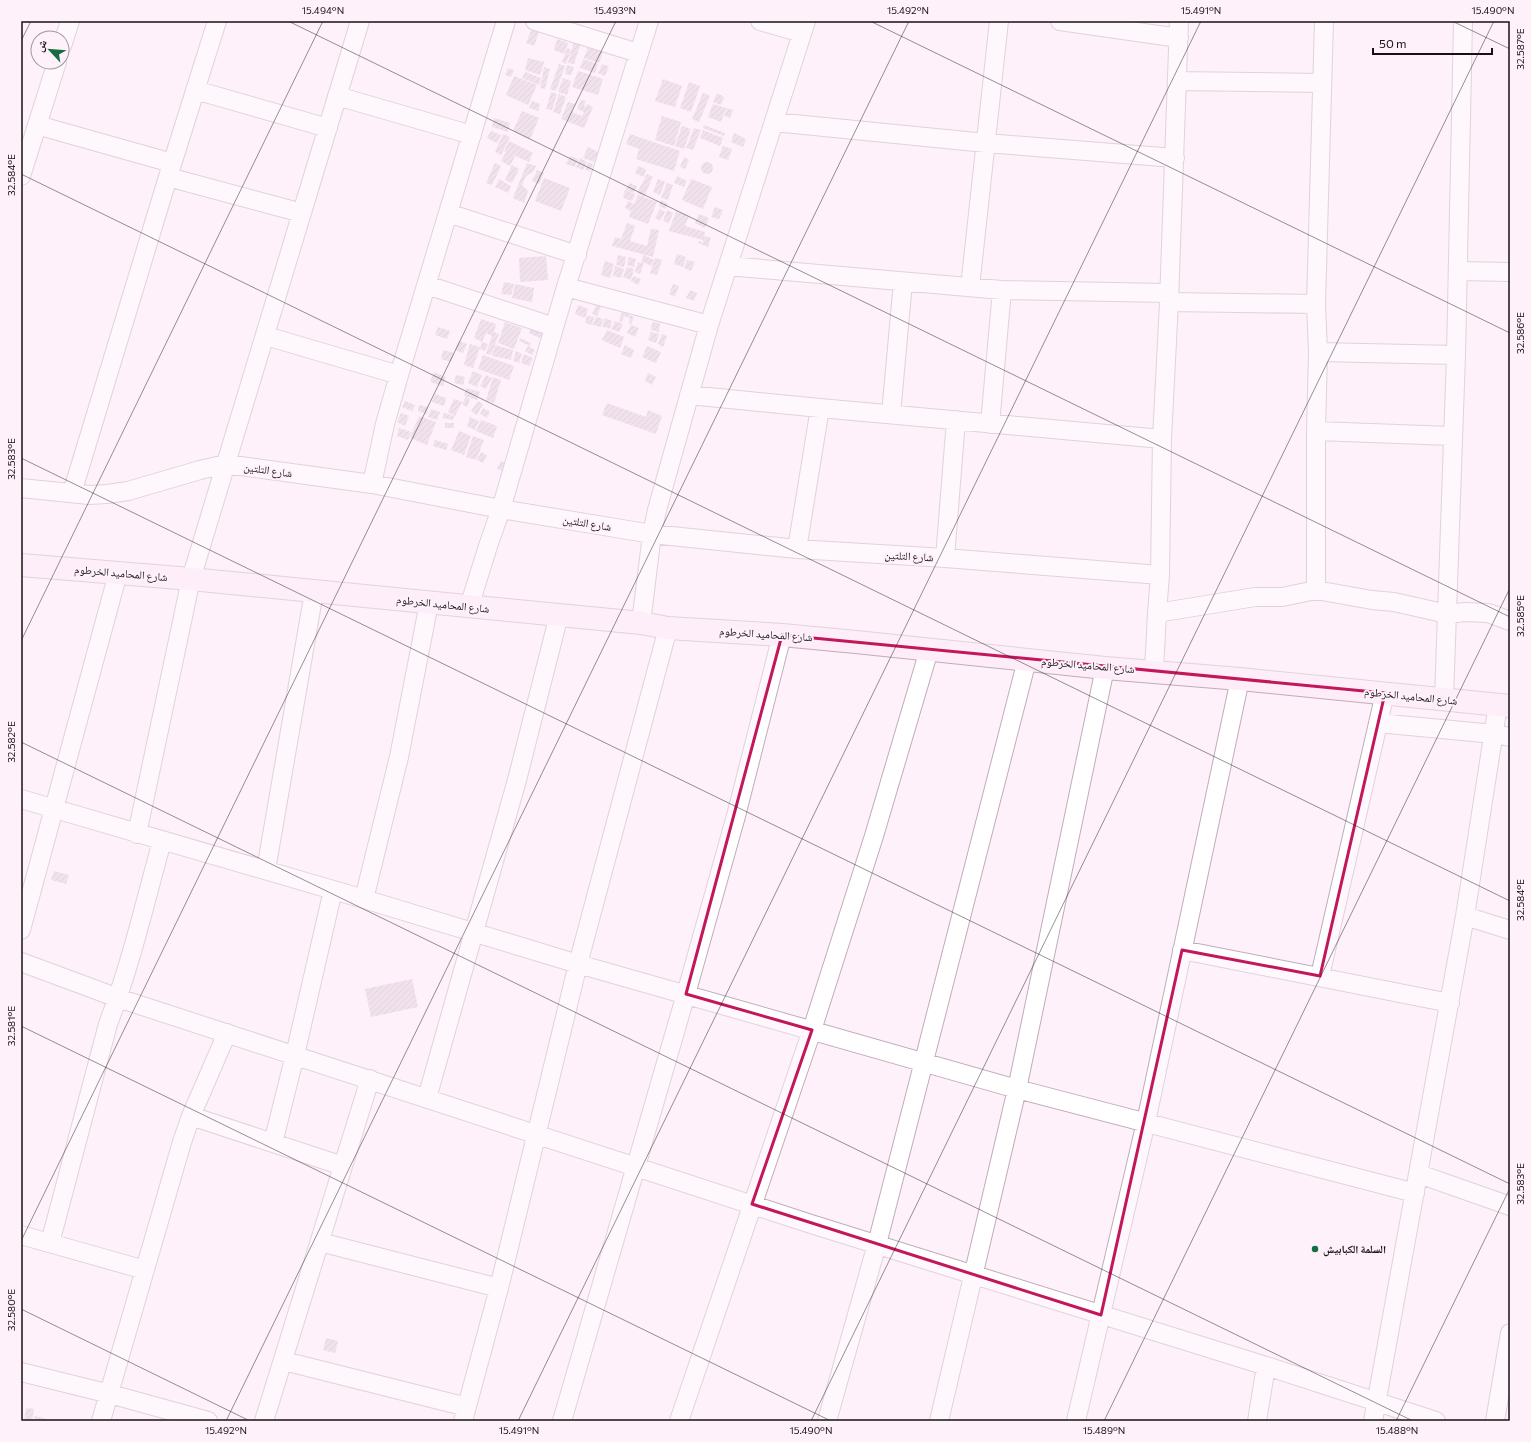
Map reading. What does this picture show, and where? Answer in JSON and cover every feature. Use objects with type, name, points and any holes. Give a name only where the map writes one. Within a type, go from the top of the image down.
[{"type":"street","points":[[72,493],[217,21]]},
{"type":"street","points":[[137,834],[192,579],[360,21]]},
{"type":"street","points":[[372,484],[385,424],[399,375],[506,21]]},
{"type":"street","points":[[535,21],[638,53]]},
{"type":"street","points":[[469,607],[501,509],[566,287],[649,21]]},
{"type":"street","points":[[641,623],[652,534],[657,510],[709,326],[804,27],[760,21]]},
{"type":"street","points":[[970,287],[999,21]]},
{"type":"street","points":[[1060,21],[1179,29],[1175,158],[1162,439],[1160,575],[1154,671]]},
{"type":"street","points":[[1316,590],[1316,431],[1318,352],[1316,304],[1324,21]]},
{"type":"street","points":[[1444,699],[1456,355],[1463,21]]},
{"type":"street","points":[[22,172],[54,70]]},
{"type":"street","points":[[1177,81],[1322,83]]},
{"type":"street","points":[[195,90],[328,128]]},
{"type":"street","points":[[337,96],[472,135]]},
{"type":"street","points":[[774,122],[986,143],[1175,158]]},
{"type":"street","points":[[37,125],[302,213]]},
{"type":"street","points":[[448,213],[577,255]]},
{"type":"street","points":[[728,266],[1002,290],[1316,304]]},
{"type":"street","points":[[1458,271],[1510,272]]},
{"type":"street","points":[[891,414],[903,282]]},
{"type":"street","points":[[427,285],[554,327]]},
{"type":"street","points":[[566,287],[709,326]]},
{"type":"street","points":[[990,424],[1002,290]]},
{"type":"street","points":[[266,336],[399,375]]},
{"type":"street","points":[[1318,352],[1456,355]]},
{"type":"street","points":[[689,395],[1162,439]]},
{"type":"street","points":[[797,550],[820,408]]},
{"type":"street","points":[[945,558],[956,420]]},
{"type":"street","points":[[1316,431],[1452,436]]},
{"type":"street","name":"شارع التلتين","points":[[21,488],[101,494],[128,491],[226,464],[372,484],[501,509],[652,534],[797,550],[945,558],[1160,575]]},
{"type":"street","name":"شارع المحاميد الخرطوم","points":[[21,565],[192,579],[641,623],[668,628],[782,635],[1105,668],[1154,671],[1504,705]]},
{"type":"street","points":[[21,930],[118,573]]},
{"type":"street","points":[[1157,613],[1255,597],[1282,597],[1316,590],[1372,600],[1394,602],[1447,614],[1465,612],[1488,613],[1510,621]]},
{"type":"street","points":[[266,870],[314,592]]},
{"type":"street","points":[[364,899],[399,757],[429,603]]},
{"type":"street","points":[[427,1098],[517,780],[559,615]]},
{"type":"street","points":[[284,1361],[465,1414],[499,1288],[578,964],[668,628]]},
{"type":"street","points":[[562,1421],[736,816],[782,635]]},
{"type":"street","points":[[679,1421],[812,1030],[874,836],[929,650]]},
{"type":"street","points":[[827,1421],[877,1244],[1028,660]]},
{"type":"street","points":[[939,1421],[1017,1090],[1105,668]]},
{"type":"street","points":[[1076,1421],[1146,1122],[1240,679]]},
{"type":"street","points":[[1320,976],[1385,693]]},
{"type":"street","points":[[1374,1421],[1376,1402],[1416,1192],[1465,916],[1502,735],[1504,705]]},
{"type":"street","points":[[1378,723],[1502,735]]},
{"type":"street","points":[[21,799],[364,899],[578,964],[924,1062],[1017,1090],[1416,1192]]},
{"type":"street","points":[[50,1243],[108,1024],[128,967],[162,841]]},
{"type":"street","points":[[273,1143],[296,1055],[333,890]]},
{"type":"street","points":[[1465,916],[1510,930]]},
{"type":"street","points":[[1182,950],[1320,976],[1450,1003]]},
{"type":"street","points":[[21,962],[118,998],[752,1204],[1436,1421]]},
{"type":"street","points":[[101,1421],[182,1142],[191,1116],[227,1033]]},
{"type":"street","points":[[264,1421],[284,1361],[370,1079]]},
{"type":"street","points":[[191,1116],[343,1166]]},
{"type":"street","points":[[1419,1174],[1510,1206]]},
{"type":"street","points":[[21,1235],[145,1270]]},
{"type":"street","points":[[320,1242],[499,1288]]},
{"type":"street","points":[[1495,1421],[1510,1333]]},
{"type":"street","points":[[1257,1421],[1266,1366]]},
{"type":"street","points":[[21,1372],[110,1394],[208,1421]]},
{"type":"highlighted area","points":[[782,635],[1385,693],[1320,976],[1182,950],[1101,1315],[752,1204],[812,1030],[686,994]]},
{"type":"building","points":[[533,26],[540,29],[534,46],[526,43]]},
{"type":"building","points":[[575,37],[582,40],[574,64],[568,63]]},
{"type":"building","points":[[557,39],[568,43],[564,54],[554,50]]},
{"type":"building","points":[[589,44],[604,49],[599,63],[584,58]]},
{"type":"building","points":[[567,48],[571,50],[566,64],[562,62]]},
{"type":"building","points":[[528,58],[544,62],[540,75],[525,70]]},
{"type":"building","points":[[583,59],[598,64],[595,73],[580,68]]},
{"type":"building","points":[[559,64],[565,66],[556,91],[550,89]]},
{"type":"building","points":[[602,64],[609,66],[605,76],[598,73]]},
{"type":"building","points":[[567,65],[574,67],[571,75],[565,74]]},
{"type":"building","points":[[544,67],[550,69],[545,89],[540,88]]},
{"type":"building","points":[[508,68],[514,70],[511,77],[505,75]]},
{"type":"building","points":[[578,71],[603,79],[598,95],[572,87]]},
{"type":"building","points":[[525,72],[541,78],[539,85],[522,78]]},
{"type":"building","points":[[514,76],[537,85],[528,105],[506,95]]},
{"type":"building","points":[[563,78],[571,81],[567,95],[558,92]]},
{"type":"building","points":[[663,79],[682,86],[675,107],[655,101]]},
{"type":"building","points":[[689,82],[700,86],[691,112],[680,108]]},
{"type":"building","points":[[551,92],[557,94],[552,110],[546,109]]},
{"type":"building","points":[[703,93],[710,96],[699,122],[692,119]]},
{"type":"building","points":[[717,93],[724,97],[721,105],[713,102]]},
{"type":"building","points":[[559,94],[566,97],[560,114],[553,112]]},
{"type":"building","points":[[581,100],[586,101],[584,106],[586,107],[587,104],[593,107],[584,128],[561,119],[568,102],[575,104],[572,112],[582,116],[584,112],[577,109]]},
{"type":"building","points":[[532,101],[540,104],[538,111],[529,108]]},
{"type":"building","points":[[713,104],[726,108],[721,122],[708,117]]},
{"type":"building","points":[[727,108],[733,110],[730,118],[724,116]]},
{"type":"building","points":[[522,111],[539,118],[530,139],[513,131]]},
{"type":"building","points":[[662,116],[681,122],[674,146],[655,140]]},
{"type":"building","points":[[494,118],[510,123],[508,132],[492,127]]},
{"type":"building","points":[[704,125],[725,133],[724,136],[703,128]]},
{"type":"building","points":[[682,126],[691,129],[684,149],[675,146]]},
{"type":"building","points":[[694,128],[701,130],[693,150],[686,148]]},
{"type":"building","points":[[703,130],[723,138],[720,146],[700,138]]},
{"type":"building","points":[[491,131],[501,135],[497,143],[487,138]]},
{"type":"building","points":[[734,133],[746,139],[743,147],[731,142]]},
{"type":"building","points":[[503,134],[510,137],[501,155],[495,152]]},
{"type":"building","points":[[630,134],[680,151],[674,171],[636,159],[639,149],[626,144]]},
{"type":"building","points":[[509,141],[533,153],[529,162],[515,156],[510,166],[501,161],[506,152],[504,151]]},
{"type":"building","points":[[723,146],[732,149],[728,160],[719,157]]},
{"type":"building","points":[[588,147],[598,152],[594,162],[583,158]]},
{"type":"building","points":[[570,156],[578,159],[575,167],[566,164]]},
{"type":"building","points":[[684,157],[689,160],[685,169],[680,167]]},
{"type":"building","points":[[580,158],[587,162],[583,170],[576,167]]},
{"type":"building","points":[[588,162],[593,164],[590,172],[585,169]]},
{"type":"building","points":[[705,162],[709,162],[713,168],[709,174],[705,174],[701,170],[701,166]]},
{"type":"building","points":[[495,163],[501,166],[492,185],[486,183]]},
{"type":"building","points":[[527,163],[536,166],[533,172],[526,176],[522,185],[528,191],[524,203],[513,198]]},
{"type":"building","points":[[512,165],[519,169],[512,183],[505,180]]},
{"type":"building","points":[[638,166],[646,169],[644,177],[635,173]]},
{"type":"building","points":[[537,170],[544,173],[539,184],[532,181]]},
{"type":"building","points":[[647,174],[653,177],[644,197],[637,193]]},
{"type":"building","points":[[677,176],[687,181],[684,187],[674,183]]},
{"type":"building","points":[[544,178],[570,188],[561,211],[535,201]]},
{"type":"building","points":[[499,179],[511,186],[508,193],[495,187]]},
{"type":"building","points":[[658,179],[665,182],[660,195],[653,192]]},
{"type":"building","points":[[691,179],[712,187],[703,209],[682,200]]},
{"type":"building","points":[[629,183],[637,186],[634,193],[626,190]]},
{"type":"building","points":[[667,183],[673,185],[668,200],[661,198]]},
{"type":"building","points":[[625,190],[635,194],[632,201],[623,198]]},
{"type":"building","points":[[638,195],[657,202],[648,224],[629,217],[631,211],[625,208],[628,201],[634,204]]},
{"type":"building","points":[[661,200],[668,204],[666,209],[659,206]]},
{"type":"building","points":[[715,207],[723,210],[719,219],[711,217]]},
{"type":"building","points":[[660,209],[665,212],[660,221],[655,218]]},
{"type":"building","points":[[667,210],[673,213],[669,223],[663,221]]},
{"type":"building","points":[[676,211],[689,216],[685,226],[705,232],[704,238],[706,236],[711,238],[708,247],[698,243],[699,241],[703,243],[703,240],[669,231]]},
{"type":"building","points":[[699,214],[709,218],[705,228],[695,223]]},
{"type":"building","points":[[627,223],[635,226],[630,241],[647,246],[651,229],[659,230],[653,257],[612,246],[615,237],[621,239]]},
{"type":"building","points":[[677,254],[686,257],[683,267],[674,264]]},
{"type":"building","points":[[618,255],[626,257],[624,267],[616,265]]},
{"type":"building","points":[[644,255],[654,260],[651,266],[641,261]]},
{"type":"building","points":[[546,256],[548,280],[520,282],[519,258]]},
{"type":"building","points":[[629,257],[636,259],[634,267],[627,265]]},
{"type":"building","points":[[655,258],[662,260],[657,275],[650,273]]},
{"type":"building","points":[[687,260],[695,262],[691,271],[684,268]]},
{"type":"building","points":[[605,261],[614,264],[610,278],[601,275]]},
{"type":"building","points":[[638,262],[644,263],[640,274],[635,272]]},
{"type":"building","points":[[615,266],[624,269],[621,278],[613,276]]},
{"type":"building","points":[[627,267],[634,269],[631,280],[623,277]]},
{"type":"building","points":[[634,276],[641,279],[638,285],[631,281]]},
{"type":"building","points":[[504,282],[514,284],[511,295],[501,294]]},
{"type":"building","points":[[515,284],[534,288],[532,302],[512,298]]},
{"type":"building","points":[[673,284],[679,286],[675,297],[669,294]]},
{"type":"building","points":[[690,290],[697,293],[694,301],[686,298]]},
{"type":"building","points":[[592,296],[604,300],[597,316],[592,314],[596,306],[589,303]]},
{"type":"building","points":[[578,305],[588,309],[585,318],[575,314]]},
{"type":"building","points":[[622,312],[634,317],[631,324],[629,323],[630,318],[624,316],[622,322],[619,321]]},
{"type":"building","points":[[587,316],[594,317],[592,325],[585,323]]},
{"type":"building","points":[[596,317],[603,319],[601,327],[593,325]]},
{"type":"building","points":[[605,318],[612,321],[610,329],[602,326]]},
{"type":"building","points":[[481,319],[496,324],[494,332],[499,334],[491,355],[486,354],[492,336],[486,333],[482,342],[474,338]]},
{"type":"building","points":[[615,321],[623,324],[619,332],[611,329]]},
{"type":"building","points":[[505,322],[522,328],[514,349],[498,343]]},
{"type":"building","points":[[652,322],[660,323],[659,332],[651,330]]},
{"type":"building","points":[[532,324],[544,329],[540,338],[529,333]]},
{"type":"building","points":[[631,325],[639,328],[635,337],[627,333]]},
{"type":"building","points":[[438,327],[450,331],[447,339],[435,335]]},
{"type":"building","points":[[607,330],[624,337],[620,348],[602,340]]},
{"type":"building","points":[[651,332],[659,334],[656,343],[648,340]]},
{"type":"building","points":[[662,334],[667,336],[663,347],[658,344]]},
{"type":"building","points":[[520,338],[531,343],[530,346],[519,341]]},
{"type":"building","points":[[459,341],[467,344],[463,353],[455,350]]},
{"type":"building","points":[[482,342],[488,344],[485,351],[480,349]]},
{"type":"building","points":[[470,344],[480,347],[473,368],[464,365]]},
{"type":"building","points":[[495,345],[513,350],[511,360],[492,356]]},
{"type":"building","points":[[625,345],[634,350],[631,358],[621,354]]},
{"type":"building","points":[[528,346],[535,350],[532,355],[525,351]]},
{"type":"building","points":[[647,346],[661,352],[656,363],[642,357]]},
{"type":"building","points":[[443,350],[454,353],[451,362],[441,359]]},
{"type":"building","points":[[516,351],[522,354],[519,363],[513,361]]},
{"type":"building","points":[[524,354],[533,358],[529,366],[521,363]]},
{"type":"building","points":[[483,355],[514,366],[509,380],[478,369]]},
{"type":"building","points":[[473,371],[482,375],[477,387],[468,383]]},
{"type":"building","points":[[434,372],[446,377],[443,386],[430,382]]},
{"type":"building","points":[[648,373],[656,377],[652,385],[645,381]]},
{"type":"building","points":[[456,375],[465,377],[463,385],[454,383]]},
{"type":"building","points":[[486,375],[492,378],[486,389],[480,386]]},
{"type":"building","points":[[493,377],[501,380],[494,403],[486,400]]},
{"type":"building","points":[[466,388],[480,392],[477,400],[464,396]]},
{"type":"building","points":[[435,394],[446,398],[444,406],[432,402]]},
{"type":"building","points":[[466,397],[470,399],[467,407],[462,404]]},
{"type":"building","points":[[454,399],[462,402],[455,416],[448,412]]},
{"type":"building","points":[[405,401],[415,405],[412,411],[402,407]]},
{"type":"building","points":[[478,401],[483,404],[477,415],[471,411]]},
{"type":"building","points":[[607,403],[646,417],[648,410],[662,416],[656,434],[602,415]]},
{"type":"building","points":[[419,405],[428,407],[427,414],[418,411]]},
{"type":"building","points":[[483,408],[490,412],[487,418],[480,414]]},
{"type":"building","points":[[431,409],[440,412],[437,420],[428,417]]},
{"type":"building","points":[[401,413],[409,416],[405,426],[397,422]]},
{"type":"building","points":[[444,413],[454,416],[453,420],[442,418]]},
{"type":"building","points":[[419,416],[436,422],[427,445],[410,438]]},
{"type":"building","points":[[470,417],[479,421],[475,430],[467,426]]},
{"type":"building","points":[[481,420],[497,426],[493,438],[476,431]]},
{"type":"building","points":[[445,423],[454,423],[454,428],[445,428]]},
{"type":"building","points":[[399,428],[411,432],[408,440],[397,436]]},
{"type":"building","points":[[459,431],[471,436],[464,455],[451,450]]},
{"type":"building","points":[[473,436],[484,440],[476,460],[466,457]]},
{"type":"building","points":[[435,440],[448,444],[446,450],[433,446]]},
{"type":"building","points":[[481,452],[487,455],[483,463],[477,460]]},
{"type":"building","points":[[501,461],[508,464],[505,472],[497,469]]},
{"type":"building","points":[[54,871],[69,875],[66,884],[51,880]]},
{"type":"building","points":[[412,979],[418,1007],[371,1017],[365,989]]},
{"type":"building","points":[[326,1338],[338,1341],[335,1353],[323,1350]]},
{"type":"building","points":[[26,1408],[34,1409],[32,1421],[24,1421]]},
{"type":"building","points":[[35,1416],[47,1419],[47,1421],[34,1421]]},
{"type":"place","name":"السلمة الكبابيش","points":[[1315,1249]]}]
